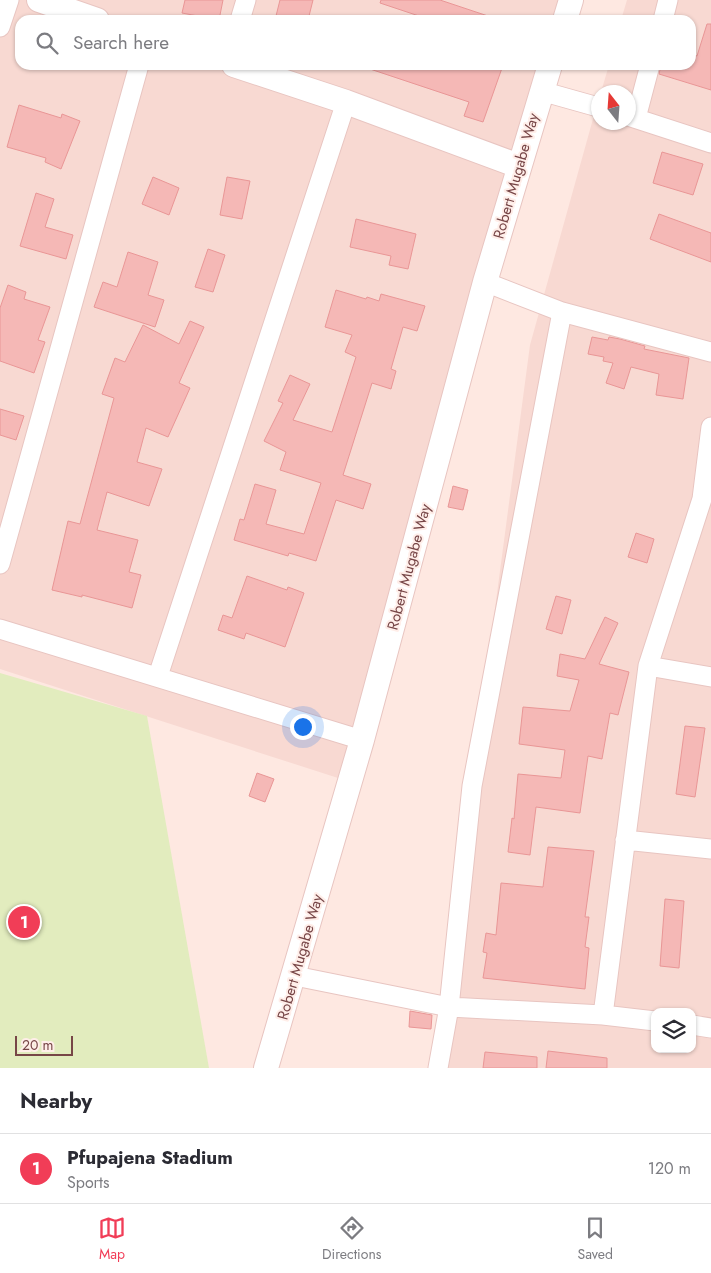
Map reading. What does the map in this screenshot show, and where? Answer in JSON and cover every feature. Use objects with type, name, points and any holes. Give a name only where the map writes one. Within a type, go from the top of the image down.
[{"type":"street","points":[[0,26],[9,0]]},
{"type":"street","points":[[39,0],[89,12]]},
{"type":"street","points":[[242,15],[246,0]]},
{"type":"street","points":[[566,15],[571,0]]},
{"type":"street","points":[[664,15],[668,0]]},
{"type":"street","points":[[0,564],[138,70]]},
{"type":"street","points":[[249,70],[346,102],[519,166]]},
{"type":"street","name":"Robert Mugabe Way","points":[[266,1068],[295,976],[362,740],[484,282],[548,70]]},
{"type":"street","points":[[636,105],[648,70]]},
{"type":"street","points":[[541,90],[591,105]]},
{"type":"street","points":[[158,676],[346,102]]},
{"type":"street","points":[[636,118],[711,143]]},
{"type":"street","points":[[484,282],[562,312],[711,352]]},
{"type":"street","points":[[438,1068],[450,1007],[472,786],[562,312]]},
{"type":"street","points":[[603,1015],[648,666],[706,500],[711,427]]},
{"type":"street","points":[[0,629],[362,740]]},
{"type":"street","points":[[648,666],[711,677]]},
{"type":"street","points":[[625,840],[711,848]]},
{"type":"street","points":[[295,976],[450,1007],[603,1015],[651,1021]]},
{"type":"street","points":[[696,1026],[711,1028]]},
{"type":"shaded area","points":[[0,0],[568,0],[564,15],[15,15],[15,70],[548,70],[338,778],[0,669]]},
{"type":"shaded area","points":[[627,0],[711,0],[711,1068],[434,1068],[530,345],[591,126],[591,130],[636,130],[636,85],[603,85],[608,70],[696,70],[696,15],[622,15]]},
{"type":"green space","points":[[0,673],[147,716],[209,1068],[0,1068]]},
{"type":"building","points":[[185,0],[223,0],[220,15],[182,13]]},
{"type":"building","points":[[280,0],[313,0],[309,15],[276,15]]},
{"type":"building","points":[[381,0],[440,0],[485,15],[416,15],[380,3]]},
{"type":"building","points":[[707,24],[711,24],[711,90],[659,74],[660,70],[696,70],[697,56]]},
{"type":"building","points":[[373,70],[501,70],[483,122],[464,116],[469,102]]},
{"type":"building","points":[[19,105],[61,118],[62,114],[80,121],[61,169],[45,162],[46,158],[7,147]]},
{"type":"building","points":[[662,152],[703,164],[693,195],[653,183]]},
{"type":"building","points":[[153,177],[179,188],[169,215],[142,204]]},
{"type":"building","points":[[227,177],[250,181],[242,219],[220,215]]},
{"type":"building","points":[[36,193],[54,199],[45,227],[73,235],[66,259],[20,246]]},
{"type":"building","points":[[659,214],[711,233],[711,262],[650,239]]},
{"type":"building","points":[[356,219],[416,234],[408,269],[389,265],[391,256],[350,247]]},
{"type":"building","points":[[208,249],[225,255],[213,292],[195,287]]},
{"type":"building","points":[[128,252],[158,262],[148,295],[164,300],[155,327],[94,307],[103,282],[117,287]]},
{"type":"building","points":[[8,285],[26,292],[24,299],[50,307],[38,340],[45,342],[34,373],[0,361],[0,308]]},
{"type":"building","points":[[336,290],[379,301],[381,294],[425,306],[417,331],[403,327],[391,369],[396,371],[391,389],[372,383],[343,475],[371,484],[363,509],[336,500],[316,561],[289,553],[288,556],[234,540],[240,519],[244,520],[255,484],[276,490],[266,524],[304,534],[321,483],[280,470],[286,452],[264,441],[283,403],[278,401],[290,375],[310,384],[293,420],[332,432],[356,357],[345,352],[352,335],[325,327]]},
{"type":"building","points":[[190,321],[204,327],[179,383],[190,388],[168,437],[146,428],[137,462],[162,469],[149,506],[107,492],[97,530],[138,540],[129,572],[141,575],[132,608],[82,595],[82,597],[52,590],[68,521],[80,524],[114,398],[102,394],[115,358],[125,362],[143,325],[179,344]]},
{"type":"building","points":[[592,337],[608,340],[609,337],[620,339],[645,346],[644,349],[689,358],[683,399],[656,395],[659,374],[631,367],[624,389],[606,383],[613,363],[603,361],[604,357],[588,354]]},
{"type":"building","points":[[0,409],[24,416],[16,440],[0,435]]},
{"type":"building","points":[[453,486],[468,490],[463,510],[448,507]]},
{"type":"building","points":[[636,533],[654,539],[647,563],[628,557]]},
{"type":"building","points":[[247,576],[287,590],[288,587],[304,593],[285,647],[246,633],[244,639],[218,630],[223,615],[232,618]]},
{"type":"building","points":[[556,596],[571,600],[562,634],[546,629]]},
{"type":"building","points":[[605,617],[618,623],[599,664],[629,672],[618,715],[610,713],[602,759],[588,756],[580,813],[536,807],[530,855],[508,852],[512,818],[514,819],[518,774],[561,778],[565,750],[519,744],[523,707],[570,711],[579,680],[557,676],[560,654],[585,659]]},
{"type":"building","points":[[685,726],[705,728],[695,797],[676,794]]},
{"type":"building","points":[[257,773],[274,779],[265,802],[249,796]]},
{"type":"building","points":[[548,847],[594,851],[585,917],[589,917],[585,947],[589,948],[585,989],[483,978],[487,953],[483,952],[486,933],[496,935],[501,883],[543,887]]},
{"type":"building","points":[[665,899],[684,901],[679,968],[660,966]]},
{"type":"building","points":[[410,1011],[432,1015],[431,1029],[409,1027]]},
{"type":"building","points":[[548,1051],[607,1058],[607,1068],[546,1068]]},
{"type":"building","points":[[485,1052],[537,1057],[537,1068],[483,1068]]},
{"type":"place","name":"Pfupajena Stadium","points":[[24,922]]}]
